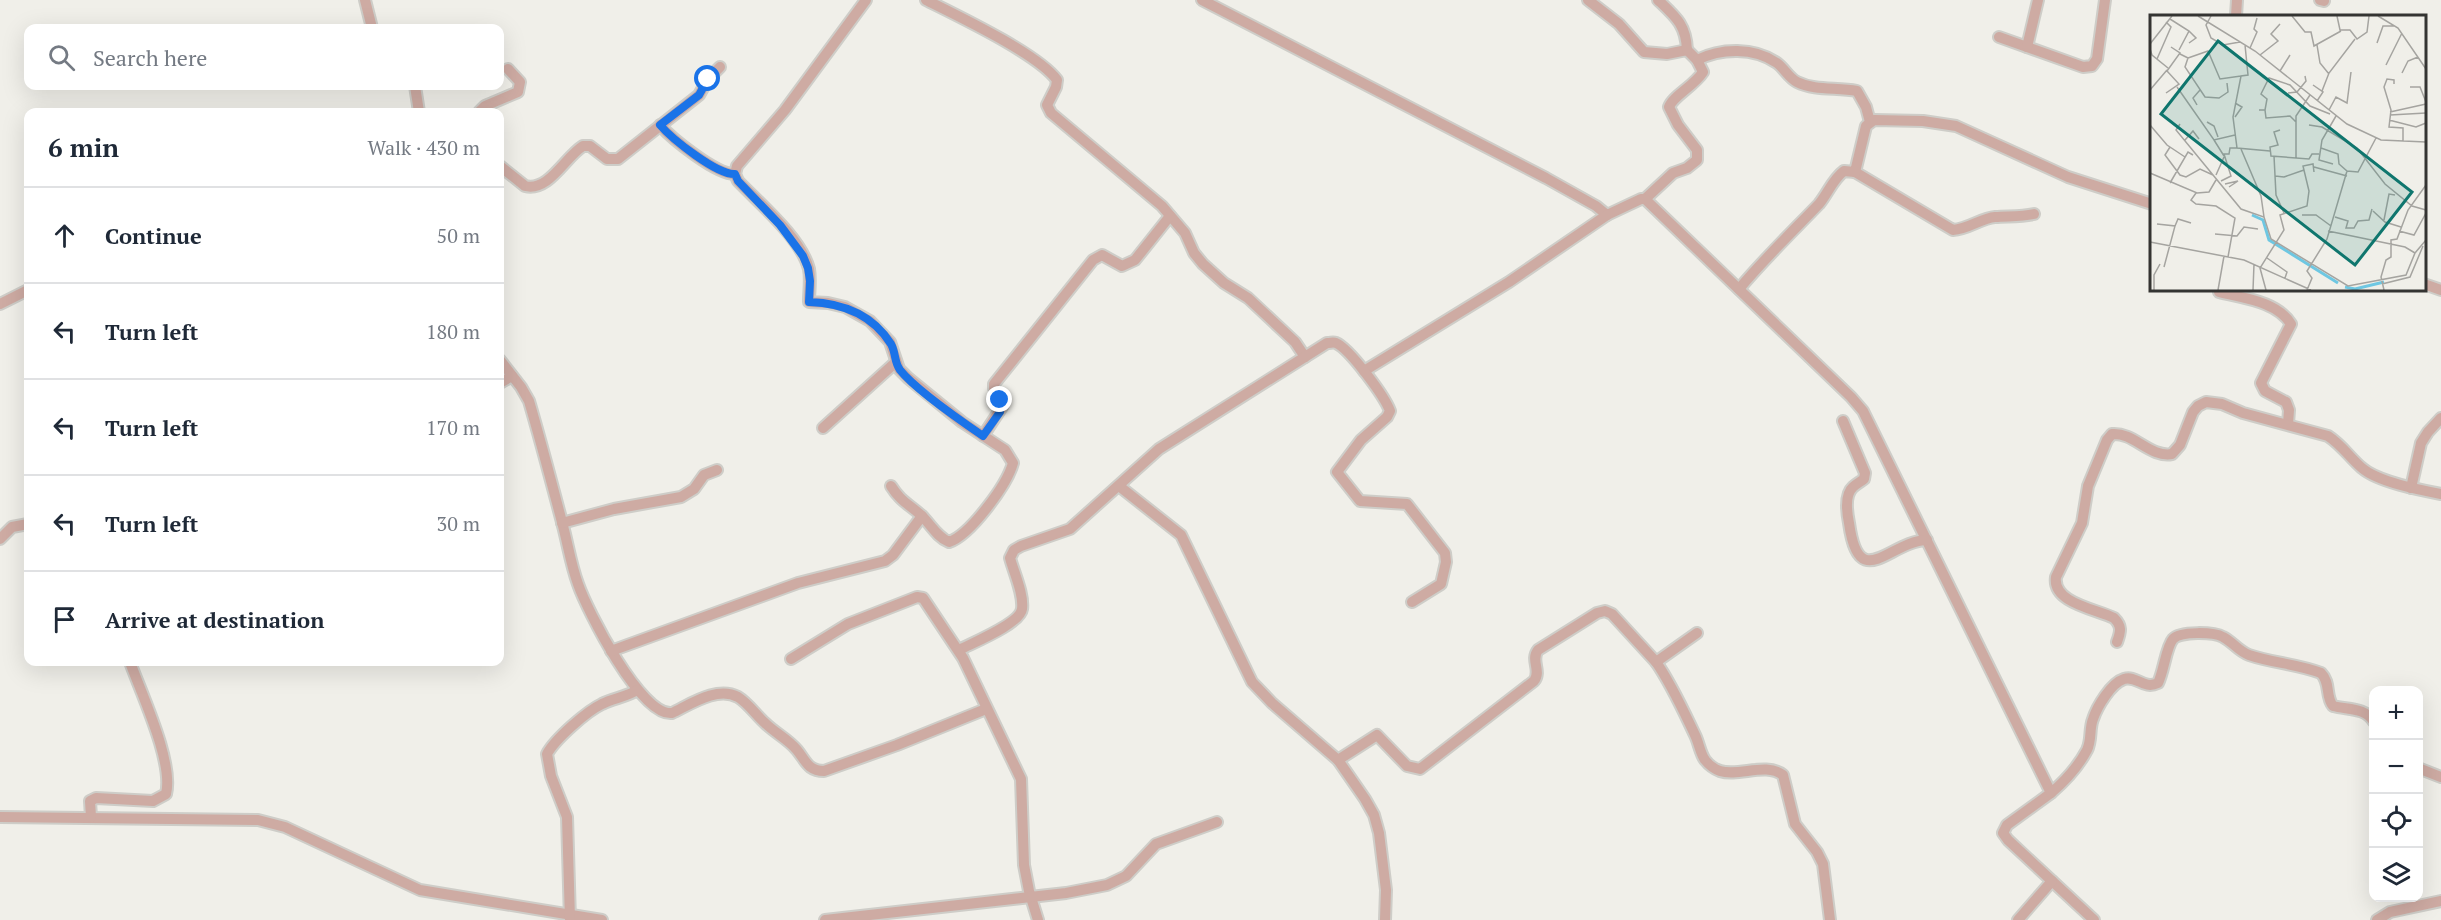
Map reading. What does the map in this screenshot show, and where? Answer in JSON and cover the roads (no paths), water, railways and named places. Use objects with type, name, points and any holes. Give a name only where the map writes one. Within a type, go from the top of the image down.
[{"type":"street","points":[[365,0],[371,24]]},
{"type":"street","points":[[866,0],[785,110],[737,166],[735,174],[738,181],[780,225],[803,256],[810,281],[809,302],[845,307],[870,321],[890,342],[896,362],[908,378],[962,422],[1005,450],[1013,463],[1005,483],[991,502],[957,540],[949,542],[942,539],[922,516],[905,505],[891,486]]},
{"type":"street","points":[[926,0],[973,24],[1046,68],[1057,80],[1047,105],[1051,113],[1162,206],[1185,233],[1203,264],[1224,283],[1248,298],[1295,342],[1305,357]]},
{"type":"street","points":[[1202,0],[1546,178],[1596,206],[1607,215]]},
{"type":"street","points":[[1588,0],[1619,24],[1644,52],[1667,54],[1687,50]]},
{"type":"street","points":[[1364,371],[1509,282],[1607,215],[1645,199],[1673,173],[1688,168],[1697,160],[1697,150],[1678,125],[1670,107],[1672,100],[1696,83],[1703,72],[1697,60],[1687,50],[1686,33],[1676,18],[1658,0]]},
{"type":"street","points":[[2027,47],[2038,0]]},
{"type":"street","points":[[1999,38],[2083,67],[2092,66],[2097,59],[2105,0]]},
{"type":"street","points":[[2236,15],[2237,0]]},
{"type":"street","points":[[1697,60],[1713,52],[1731,50],[1766,56],[1795,81],[1817,88],[1838,87],[1857,91],[1866,107],[1870,122]]},
{"type":"street","points":[[504,169],[525,186],[539,185],[583,146],[590,146],[607,159],[618,159],[699,95],[708,79],[720,67]]},
{"type":"street","points":[[483,108],[518,92],[520,82],[508,69]]},
{"type":"street","points":[[415,90],[418,108]]},
{"type":"street","points":[[1855,172],[1866,126],[1870,122],[1874,120],[1923,121],[1956,126],[2068,177],[2150,204]]},
{"type":"street","points":[[660,125],[685,149],[723,172],[735,174]]},
{"type":"street","points":[[1739,289],[1772,251],[1821,202],[1839,174],[1844,171],[1855,172],[1953,230],[1970,227],[1993,217],[2022,218],[2034,214]]},
{"type":"street","points":[[1645,199],[1863,411],[2051,793]]},
{"type":"street","points":[[983,436],[1002,407],[994,384],[1093,260],[1102,255],[1122,266],[1129,264],[1170,216]]},
{"type":"street","points":[[2426,285],[2441,290]]},
{"type":"street","points":[[0,304],[24,292]]},
{"type":"street","points":[[2219,292],[2266,304],[2283,315],[2291,324],[2261,383],[2262,389],[2286,402],[2289,410],[2288,424]]},
{"type":"street","points":[[959,650],[1013,621],[1021,613],[1021,602],[1010,558],[1014,550],[1070,529],[1159,449],[1327,343],[1334,342],[1340,345],[1364,371],[1390,411],[1387,417],[1361,440],[1337,471],[1360,501],[1407,504],[1442,547],[1446,562],[1441,584],[1412,602]]},
{"type":"street","points":[[823,428],[896,362]]},
{"type":"street","points":[[504,365],[529,401],[578,585],[611,651],[637,690],[665,714],[716,695],[728,694],[739,698],[769,728],[794,746],[810,768],[824,771],[897,745],[986,709]]},
{"type":"street","points":[[504,381],[512,376]]},
{"type":"street","points":[[2117,642],[2121,631],[2120,624],[2115,618],[2066,598],[2056,590],[2055,585],[2056,577],[2082,523],[2088,486],[2109,436],[2120,434],[2160,454],[2172,454],[2180,445],[2193,412],[2198,406],[2206,402],[2222,404],[2243,413],[2328,436],[2336,441],[2363,470],[2411,488],[2441,494]]},
{"type":"street","points":[[2411,488],[2421,442],[2441,418]]},
{"type":"street","points":[[1843,422],[1865,473],[1864,479],[1850,489],[1848,494],[1849,527],[1857,553],[1862,559],[1869,561],[1915,541],[1927,540]]},
{"type":"street","points":[[562,524],[614,510],[681,497],[694,489],[704,476],[717,470]]},
{"type":"street","points":[[1119,486],[1181,535],[1252,682],[1272,703],[1338,760],[1374,815],[1384,866],[1387,906],[1385,920]]},
{"type":"street","points":[[611,651],[798,583],[885,561],[893,555],[922,516]]},
{"type":"street","points":[[0,539],[12,527],[24,525]]},
{"type":"street","points":[[791,659],[848,624],[917,597],[927,602],[959,650],[1021,779],[1022,842],[1030,898],[1038,920]]},
{"type":"street","points":[[1338,760],[1377,735],[1407,766],[1420,769],[1534,681],[1538,672],[1534,657],[1538,650],[1597,613],[1605,611],[1612,614],[1656,662],[1672,687],[1709,765],[1727,773],[1773,770],[1783,775],[1795,824],[1817,852],[1823,864],[1830,920]]},
{"type":"street","points":[[1656,662],[1697,633]]},
{"type":"street","points":[[2094,920],[2003,833],[2007,825],[2051,793],[2072,772],[2090,742],[2093,718],[2114,686],[2129,678],[2145,685],[2152,686],[2158,683],[2173,639],[2181,634],[2221,635],[2241,652],[2250,656],[2292,664],[2321,673],[2327,683],[2328,700],[2333,706],[2359,710],[2369,717]]},
{"type":"street","points":[[91,817],[90,801],[96,798],[153,801],[166,794],[168,786],[166,770],[154,726],[132,666]]},
{"type":"street","points":[[570,917],[567,816],[551,776],[547,754],[583,716],[603,704],[637,690]]},
{"type":"street","points":[[2423,770],[2441,777]]},
{"type":"street","points":[[0,817],[258,820],[285,827],[420,890],[570,917],[602,920]]},
{"type":"street","points":[[825,920],[1030,898],[1066,893],[1118,881],[1126,876],[1156,844],[1217,822]]},
{"type":"street","points":[[2018,920],[2052,881]]},
{"type":"street","points":[[2377,920],[2390,912],[2441,901]]}]
